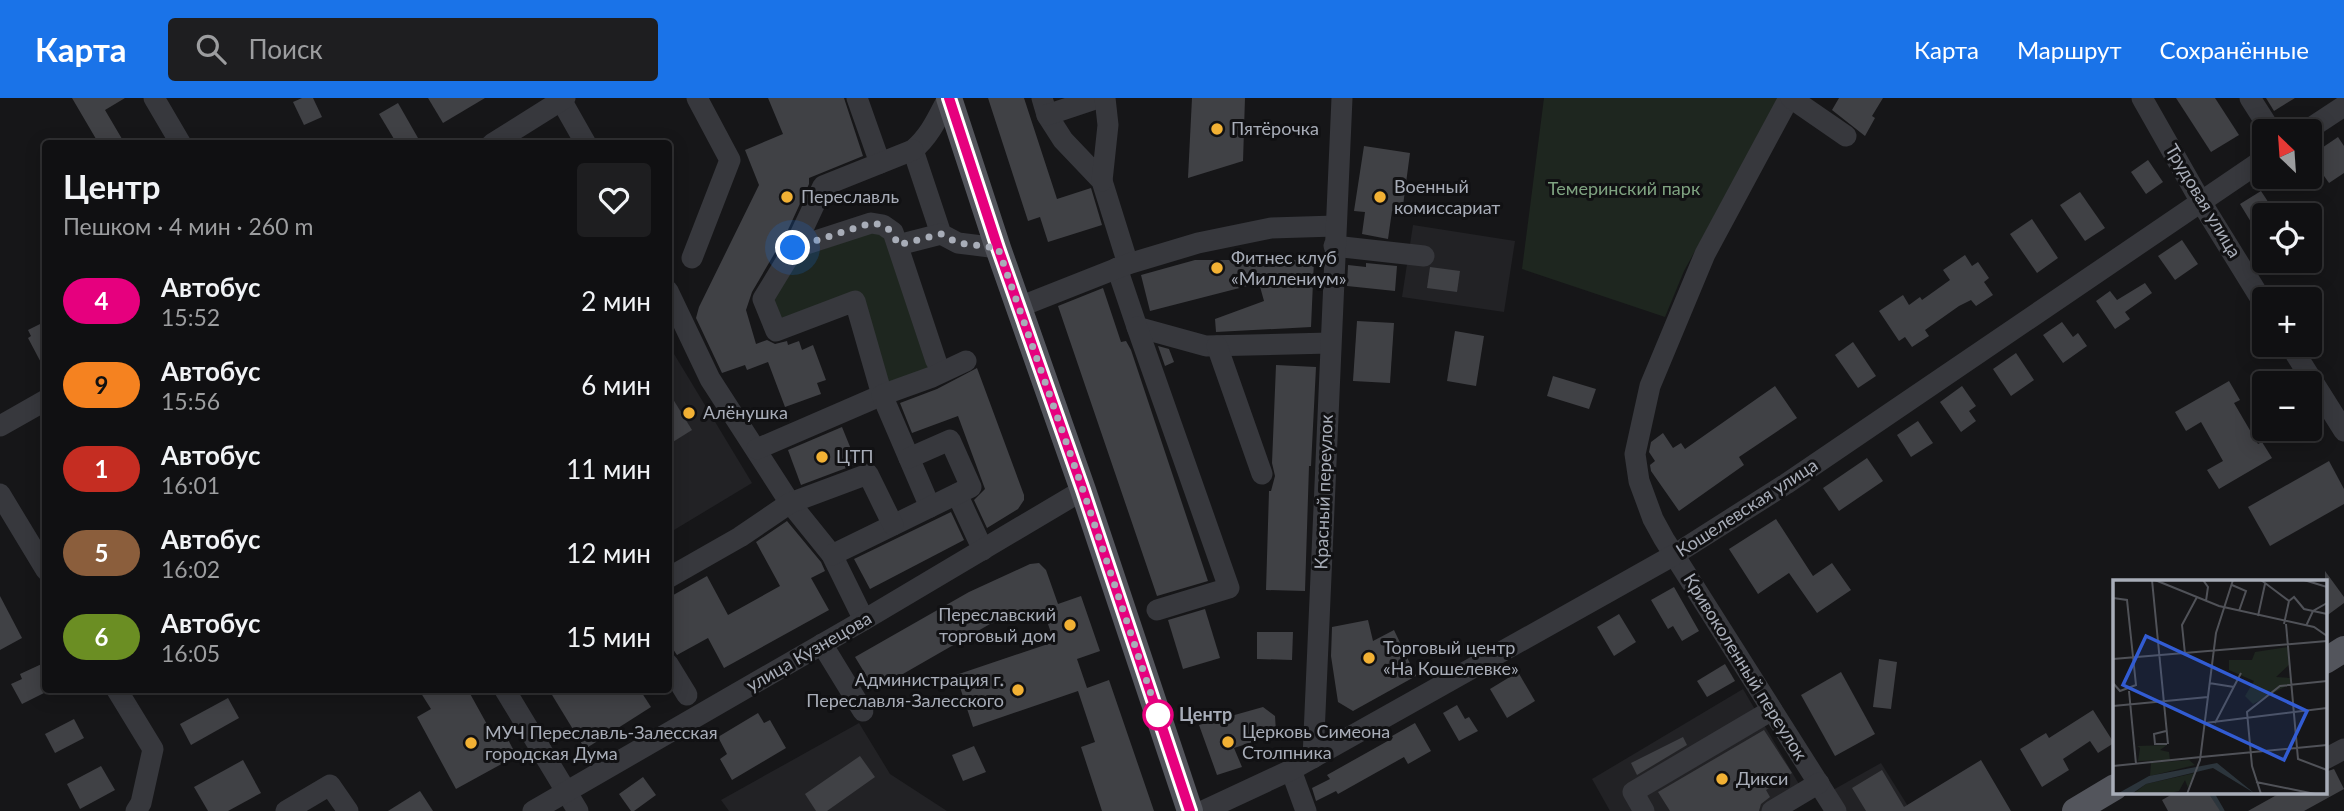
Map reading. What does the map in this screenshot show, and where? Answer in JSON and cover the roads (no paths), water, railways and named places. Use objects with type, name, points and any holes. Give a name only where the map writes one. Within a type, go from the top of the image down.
[{"type":"main road","points":[[949,98],[1190,811]]},
{"type":"main road","points":[[2326,660],[2344,649]]},
{"type":"main road","points":[[2085,809],[2113,788]]},
{"type":"street","points":[[154,98],[179,140]]},
{"type":"street","points":[[692,258],[730,160],[697,98]]},
{"type":"street","points":[[857,98],[880,163]]},
{"type":"street","points":[[930,506],[882,395],[855,302],[776,331],[763,299],[793,248],[823,186],[914,150],[923,142],[949,98]]},
{"type":"street","points":[[1098,98],[1044,106],[1063,140],[1101,181]]},
{"type":"street","points":[[1105,98],[1108,125],[1101,181],[1137,327],[1229,587],[1157,610]]},
{"type":"street","name":"Красный переулок","points":[[1313,758],[1342,98]]},
{"type":"street","points":[[1790,98],[1846,136]]},
{"type":"street","name":"Кривоколенный переулок","points":[[1790,98],[1705,254],[1650,386],[1635,454],[1639,481],[1653,519],[1836,811]]},
{"type":"street","name":"Трудовая улица","points":[[2142,98],[2254,287]]},
{"type":"street","points":[[2250,98],[2263,119]]},
{"type":"street","points":[[498,140],[562,99],[584,140]]},
{"type":"street","points":[[2322,120],[2344,106]]},
{"type":"street","points":[[914,150],[941,234]]},
{"type":"street","name":"Кошелевская улица","points":[[1203,811],[1291,770],[1674,555],[1786,484],[2252,167]]},
{"type":"street","points":[[793,248],[871,223],[883,225],[893,232],[936,360]]},
{"type":"street","points":[[1019,307],[1122,266],[1198,243],[1271,228],[1335,236],[1424,256]]},
{"type":"street","points":[[898,245],[941,234],[958,243],[998,248]]},
{"type":"street","points":[[672,299],[710,379],[790,503],[832,555],[864,620]]},
{"type":"street","points":[[1137,327],[1206,346],[1330,343]]},
{"type":"street","points":[[1217,346],[1262,474]]},
{"type":"street","points":[[2298,357],[2344,431]]},
{"type":"street","points":[[757,449],[966,361]]},
{"type":"street","points":[[0,426],[42,402]]},
{"type":"street","points":[[832,555],[971,487],[950,440],[909,458]]},
{"type":"street","points":[[672,576],[740,537],[790,503],[868,474],[893,525]]},
{"type":"street","name":"улица Кузнецова","points":[[533,811],[1083,490]]},
{"type":"street","points":[[0,494],[42,563]]},
{"type":"street","points":[[957,494],[983,550]]},
{"type":"street","points":[[822,644],[863,711]]},
{"type":"street","points":[[672,671],[687,695]]},
{"type":"street","points":[[119,693],[153,750],[141,803],[136,811]]},
{"type":"street","points":[[507,693],[578,811]]},
{"type":"street","points":[[1644,811],[1633,793],[1772,710]]},
{"type":"street","points":[[2326,758],[2344,749]]},
{"type":"street","points":[[1291,770],[1306,811]]},
{"type":"street","points":[[1772,811],[1819,783]]},
{"type":"street","points":[[286,811],[330,785],[348,811]]},
{"type":"waterway","points":[[2212,794],[2222,811]]},
{"type":"place","name":"Пятёрочка","points":[[1217,129]]},
{"type":"place","name":"Переславль","points":[[787,197]]},
{"type":"place","name":"Военный комиссариат","points":[[1380,197]]},
{"type":"place","name":"Фитнес клуб «Миллениум»","points":[[1217,268]]},
{"type":"place","name":"Алёнушка","points":[[689,413]]},
{"type":"place","name":"ЦТП","points":[[822,457]]},
{"type":"place","name":"Переславский торговый дом","points":[[1070,625]]},
{"type":"place","name":"Торговый центр «На Кошелевке»","points":[[1369,658]]},
{"type":"place","name":"Администрация г. Переславля-Залесского","points":[[1018,690]]},
{"type":"place","name":"Центр","points":[[1158,715]]},
{"type":"place","name":"Церковь Симеона Столпника","points":[[1228,742]]},
{"type":"place","name":"МУЧ Переславль-Залесская городская Дума","points":[[471,743]]},
{"type":"place","name":"Дикси","points":[[1722,779]]},
{"type":"park label","name":"Темеринский парк","points":[[1624,189]]}]
